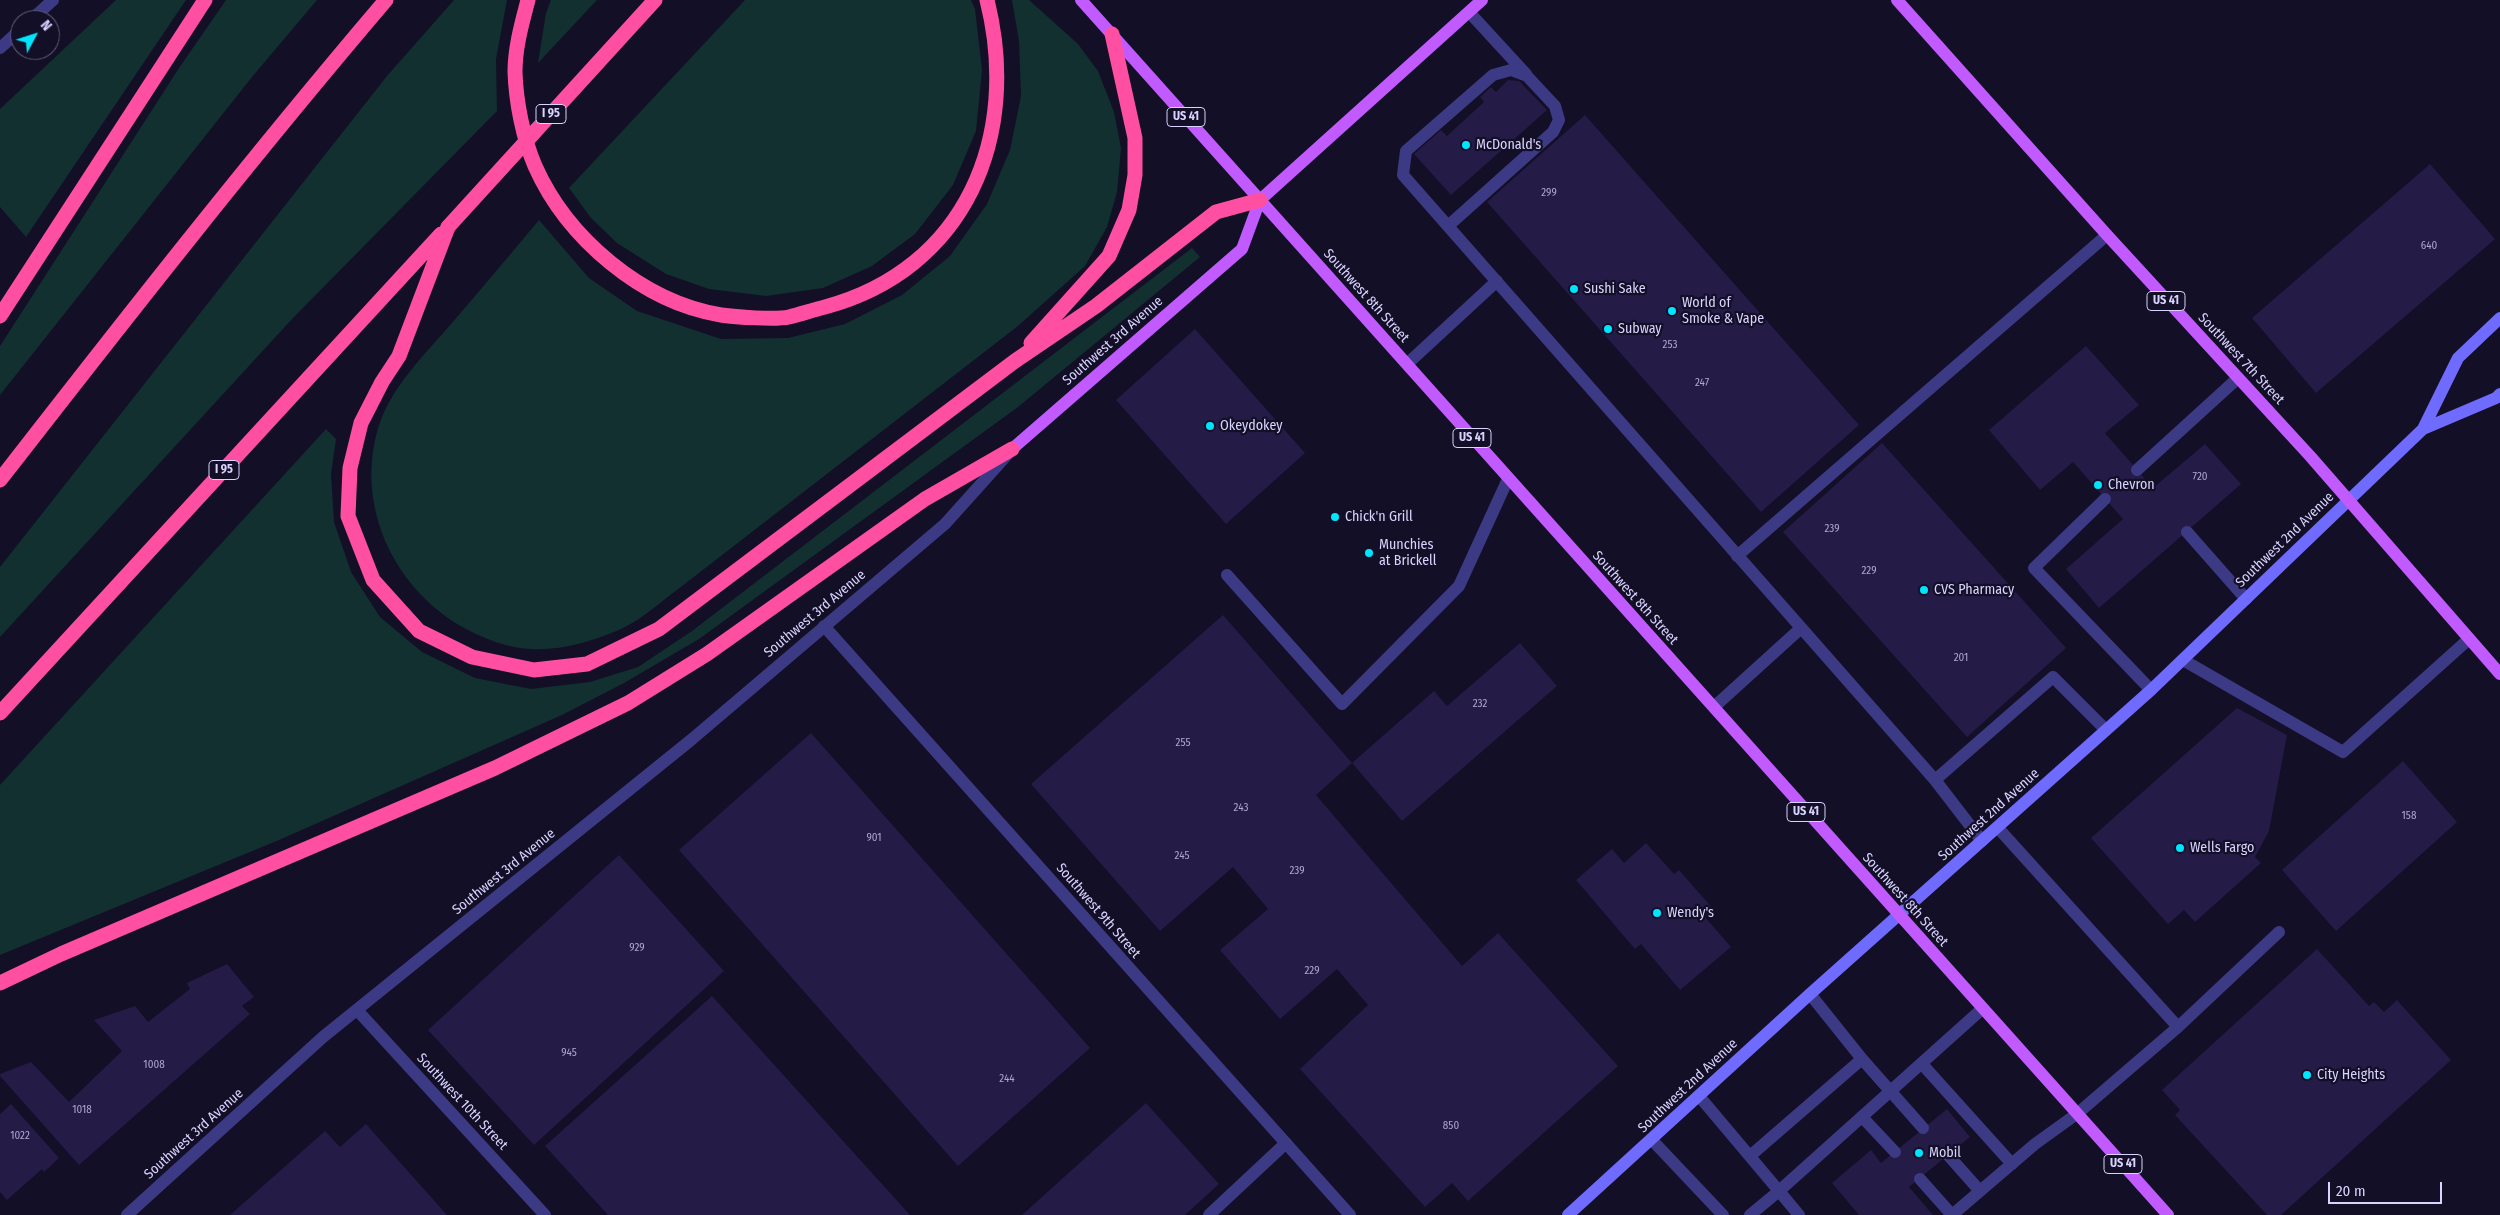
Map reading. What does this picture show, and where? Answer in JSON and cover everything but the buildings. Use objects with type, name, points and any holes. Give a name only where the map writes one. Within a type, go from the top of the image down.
[{"type":"highway","points":[[0,316],[204,0]]},
{"type":"highway","points":[[0,480],[187,241],[386,0]]},
{"type":"highway","points":[[528,0],[519,34],[515,72],[522,123],[535,166],[561,210],[588,241],[626,275],[670,301],[721,315],[787,317],[854,299],[906,269],[949,229],[977,183],[991,138],[998,96],[994,38],[987,0]]},
{"type":"highway","name":"I 95","points":[[0,713],[655,0]]},
{"type":"highway","points":[[1015,361],[1109,256],[1129,210],[1136,174],[1135,138],[1112,34]]},
{"type":"highway","points":[[448,227],[399,356],[382,382],[361,423],[350,468],[348,516],[372,580],[419,631],[472,657],[534,670],[586,664],[659,629],[1015,361],[1096,306],[1216,212],[1260,200]]},
{"type":"highway","points":[[0,983],[61,954],[495,768],[628,703],[707,654],[925,499],[1012,449]]},
{"type":"main road","name":"Southwest 8th Street","points":[[1081,0],[2168,1215]]},
{"type":"main road","name":"Southwest 3rd Avenue","points":[[1012,449],[1242,249],[1260,200],[1482,0]]},
{"type":"main road","name":"Southwest 7th Street","points":[[1897,0],[2348,500],[2500,674]]},
{"type":"street","points":[[42,10],[53,0]]},
{"type":"street","points":[[1448,226],[1553,132],[1559,120],[1555,106],[1469,12]]},
{"type":"street","points":[[0,48],[10,39]]},
{"type":"street","points":[[1527,76],[1511,70],[1493,74],[1406,151],[1403,175],[1935,780],[1982,841]]},
{"type":"street","points":[[1737,556],[2107,235]]},
{"type":"street","points":[[1407,364],[1497,281]]},
{"type":"street","name":"Southwest 2nd Avenue","points":[[1568,1215],[1810,994],[2151,690],[2246,600],[2423,429],[2458,358],[2500,318]]},
{"type":"street","points":[[2137,470],[2238,378]]},
{"type":"street","name":"Southwest 2nd Avenue","points":[[2423,429],[2496,398],[2500,394]]},
{"type":"street","name":"Southwest 3rd Avenue","points":[[127,1215],[323,1038],[691,740],[944,524],[1012,449]]},
{"type":"street","points":[[1228,575],[1342,704],[1459,586],[1508,479]]},
{"type":"street","points":[[2105,499],[2034,568],[2151,690]]},
{"type":"street","points":[[2187,532],[2246,600]]},
{"type":"street","name":"Southwest 9th Street","points":[[824,626],[1350,1215]]},
{"type":"street","points":[[1714,707],[1800,628]]},
{"type":"street","points":[[2183,660],[2343,752],[2469,639]]},
{"type":"street","points":[[1935,780],[2054,677],[2106,730]]},
{"type":"street","points":[[1998,828],[2178,1027]]},
{"type":"street","points":[[1920,1179],[1952,1215],[2035,1144],[2078,1114],[2178,1027],[2279,932]]},
{"type":"street","points":[[1810,994],[1862,1059],[1923,1128]]},
{"type":"street","points":[[1750,1215],[1863,1118],[1982,1009]]},
{"type":"street","name":"Southwest 10th Street","points":[[358,1010],[545,1215]]},
{"type":"street","points":[[1750,1156],[1862,1059]]},
{"type":"street","points":[[1922,1064],[2012,1164]]},
{"type":"street","points":[[1699,1096],[1799,1215]]},
{"type":"street","points":[[1863,1118],[1895,1152]]},
{"type":"street","points":[[1652,1140],[1723,1215]]},
{"type":"street","points":[[1209,1215],[1286,1143]]},
{"type":"street","points":[[1948,1155],[1980,1191]]},
{"type":"green space","points":[[116,0],[186,0],[26,237],[0,207],[0,109],[52,60],[60,60],[60,53]]},
{"type":"green space","points":[[226,0],[317,0],[252,77],[0,395],[0,346],[179,68]]},
{"type":"green space","points":[[454,0],[507,0],[496,59],[497,111],[292,319],[0,637],[0,567],[387,76]]},
{"type":"green space","points":[[551,0],[597,0],[538,63],[546,13]]},
{"type":"green space","points":[[745,0],[971,0],[975,9],[982,70],[976,131],[953,185],[915,234],[872,266],[823,288],[766,296],[709,289],[666,274],[617,243],[591,218],[569,188]]},
{"type":"green space","points":[[1012,0],[1029,0],[1078,44],[1098,71],[1114,112],[1121,148],[1117,192],[1107,227],[1085,266],[1018,326],[650,611],[621,629],[565,647],[530,649],[513,647],[466,629],[441,613],[420,593],[402,571],[387,546],[377,519],[372,490],[372,461],[382,416],[398,387],[418,361],[539,220],[589,278],[637,311],[721,339],[788,338],[845,324],[902,295],[950,256],[987,204],[1010,150],[1021,96],[1019,41]]},
{"type":"green space","points":[[1192,248],[1200,257],[1018,407],[699,639],[624,683],[562,715],[279,840],[0,955],[0,785],[326,429],[336,439],[331,474],[334,522],[351,572],[380,617],[422,652],[475,678],[531,689],[590,682],[638,667],[692,631]]},
{"type":"place","name":"McDonald's","points":[[1466,145]]},
{"type":"place","name":"Sushi Sake","points":[[1574,289]]},
{"type":"place","name":"World of Smoke & Vape","points":[[1672,311]]},
{"type":"place","name":"Subway","points":[[1608,329]]},
{"type":"place","name":"Okeydokey","points":[[1210,426]]},
{"type":"place","name":"Chevron","points":[[2098,485]]},
{"type":"place","name":"Chick'n Grill","points":[[1335,517]]},
{"type":"place","name":"Munchies at Brickell","points":[[1369,553]]},
{"type":"place","name":"CVS Pharmacy","points":[[1924,590]]},
{"type":"place","name":"Wells Fargo","points":[[2180,848]]},
{"type":"place","name":"Wendy's","points":[[1657,913]]},
{"type":"place","name":"City Heights","points":[[2307,1075]]},
{"type":"place","name":"Mobil","points":[[1919,1153]]}]
